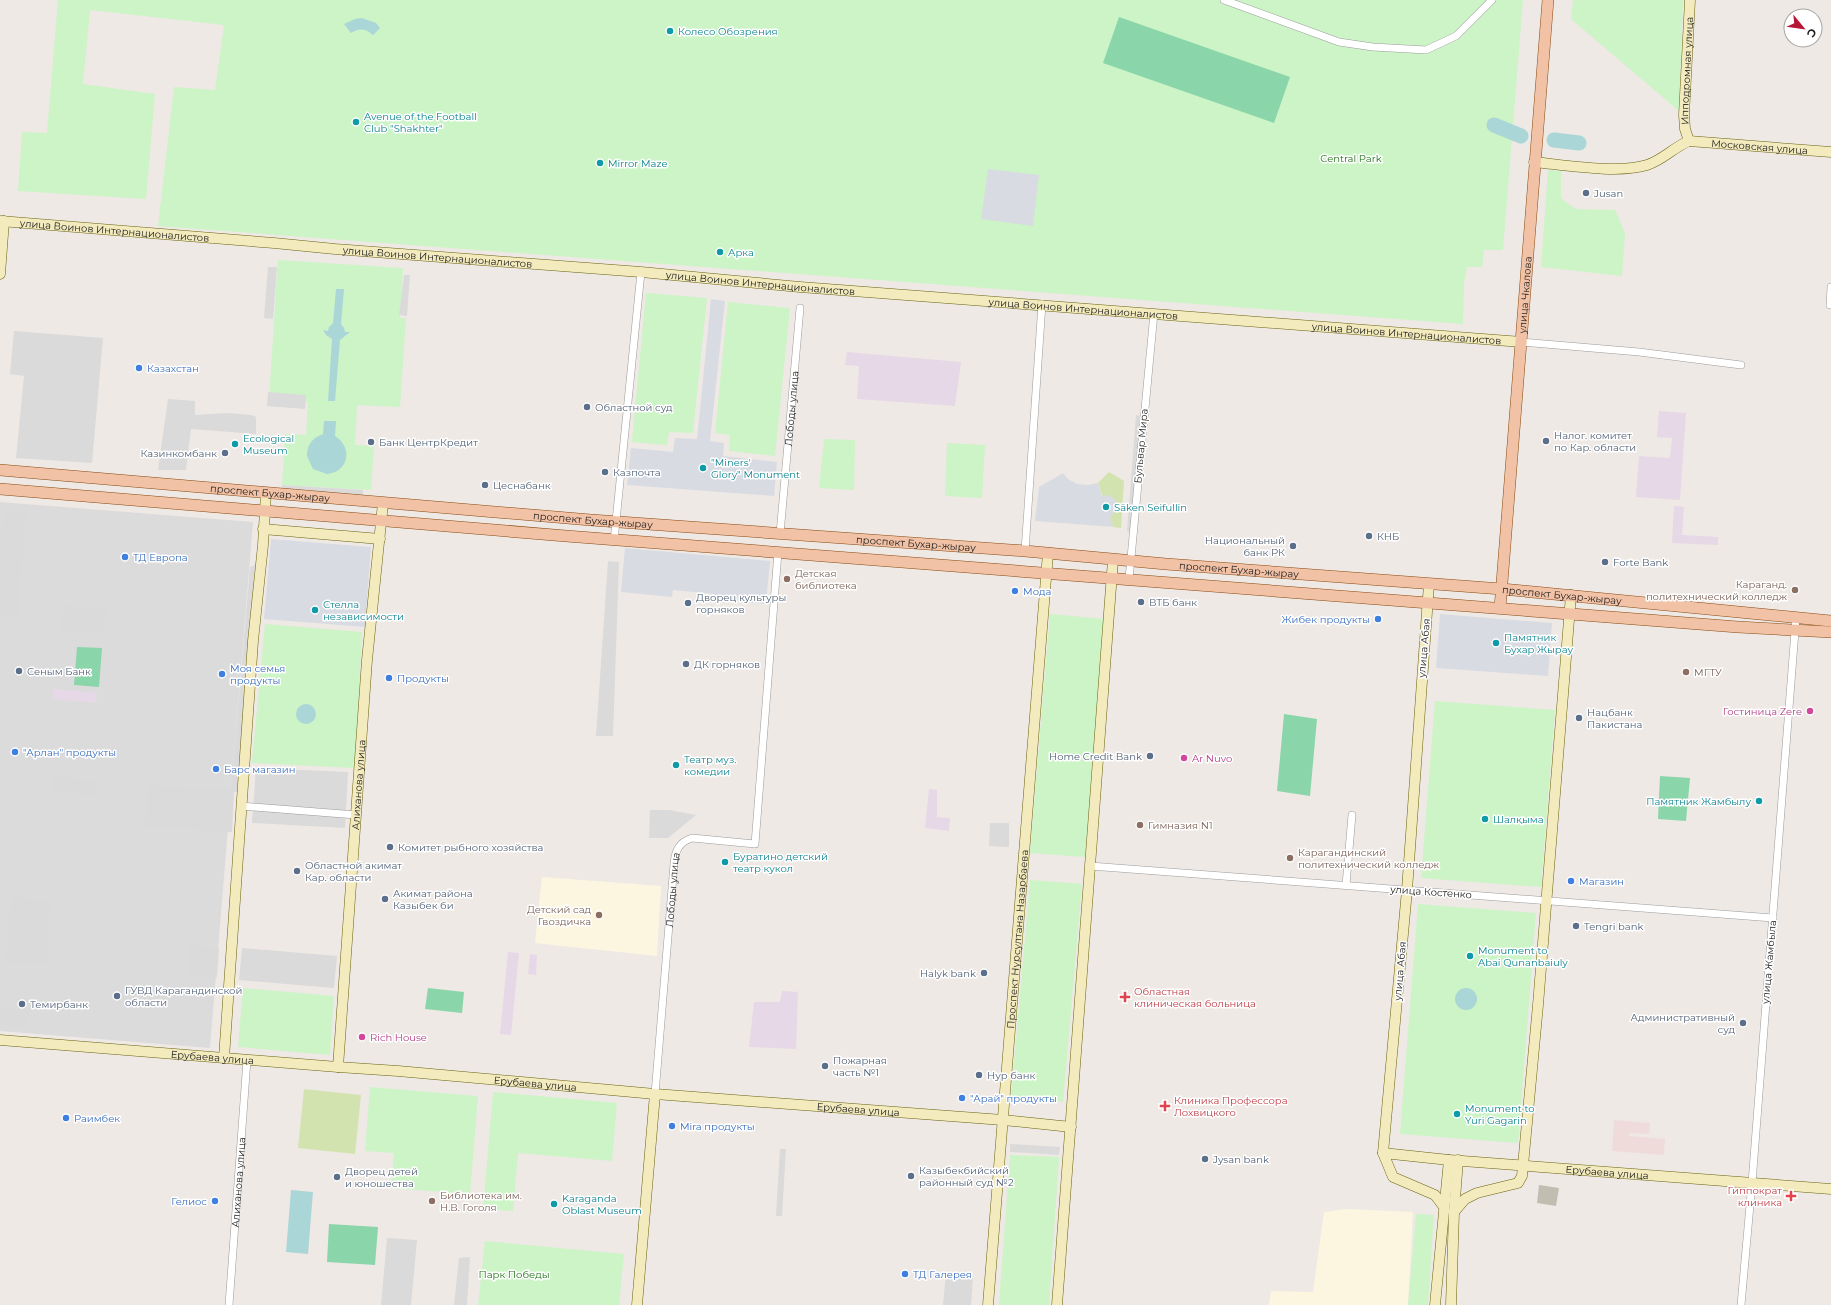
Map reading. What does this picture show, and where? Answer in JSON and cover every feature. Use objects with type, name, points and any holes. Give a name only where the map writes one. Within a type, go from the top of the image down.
[{"type":"main road","name":"улица Чкалова","points":[[1500,608],[1522,342],[1534,162],[1548,0]]},
{"type":"main road","name":"Ипподромная улица","points":[[1689,141],[1685,129],[1684,115],[1690,0]]},
{"type":"main road","points":[[1534,162],[1631,169],[1649,164],[1689,141]]},
{"type":"main road","name":"Московская улица","points":[[1689,141],[1831,152]]},
{"type":"main road","points":[[0,274],[2,221]]},
{"type":"main road","name":"улица Воинов Интернационалистов","points":[[2,221],[274,243],[335,250],[641,272],[800,286],[1522,342]]},
{"type":"main road","name":"проспект Бухар-жырау","points":[[0,470],[616,522],[1025,551],[1130,562],[1571,595],[1795,624],[1831,632]]},
{"type":"main road","name":"проспект Бухар-жырау","points":[[0,489],[614,541],[778,552],[1730,626],[1795,624],[1831,621]]},
{"type":"main road","points":[[224,1058],[253,641],[266,493]]},
{"type":"main road","name":"Алиханова улица","points":[[338,1067],[367,660],[383,503]]},
{"type":"main road","points":[[263,528],[380,539]]},
{"type":"main road","name":"Проспект Нурсултана Назарбаева","points":[[988,1305],[1048,554]]},
{"type":"main road","points":[[1057,1305],[1113,560]]},
{"type":"main road","name":"улица Абая","points":[[1429,584],[1407,890],[1383,1153],[1393,1177],[1436,1195],[1444,1207]]},
{"type":"main road","points":[[1454,1212],[1465,1199],[1477,1193],[1518,1183],[1522,1176],[1524,1166],[1571,595]]},
{"type":"main road","name":"Ерубаева улица","points":[[0,1040],[398,1071],[655,1094],[1003,1120],[1071,1127]]},
{"type":"main road","name":"Лободы улица","points":[[637,1305],[655,1094]]},
{"type":"main road","name":"Ерубаева улица","points":[[1383,1153],[1524,1166],[1752,1183],[1831,1186]]},
{"type":"main road","points":[[1435,1305],[1444,1207],[1453,1160]]},
{"type":"main road","points":[[1451,1305],[1454,1212],[1453,1160]]},
{"type":"street","points":[[1224,0],[1339,42],[1426,50],[1456,36],[1492,0]]},
{"type":"street","points":[[614,541],[641,272]]},
{"type":"street","points":[[1830,305],[1831,287]]},
{"type":"street","points":[[1025,551],[1042,304]]},
{"type":"street","name":"Лободы улица","points":[[780,534],[800,308]]},
{"type":"street","name":"Бульвар Мира","points":[[1129,579],[1154,313]]},
{"type":"street","points":[[1522,342],[1639,352],[1741,365]]},
{"type":"street","name":"Лободы улица","points":[[655,1094],[675,855],[677,848],[686,840],[692,838],[755,844],[778,552]]},
{"type":"street","name":"улица Жамбыла","points":[[1740,1305],[1752,1183],[1795,624]]},
{"type":"street","points":[[241,806],[356,815]]},
{"type":"street","points":[[1346,885],[1352,815]]},
{"type":"street","name":"улица Костенко","points":[[1090,866],[1773,918]]},
{"type":"street","name":"Алиханова улица","points":[[228,1305],[247,1060]]},
{"type":"shaded area","points":[[988,169],[1039,175],[1033,226],[981,219]]},
{"type":"shaded area","points":[[268,267],[277,267],[273,319],[264,318]]},
{"type":"shaded area","points":[[404,275],[410,275],[407,316],[399,315]]},
{"type":"shaded area","points":[[711,299],[725,301],[710,441],[724,443],[723,456],[777,462],[774,496],[627,485],[631,448],[673,452],[675,438],[697,439]]},
{"type":"shaded area","points":[[14,331],[103,338],[92,463],[16,458],[24,376],[10,374]]},
{"type":"shaded area","points":[[847,352],[961,362],[955,406],[857,399],[859,366],[845,365]]},
{"type":"shaded area","points":[[268,392],[306,395],[305,409],[267,406]]},
{"type":"shaded area","points":[[168,399],[195,401],[195,415],[227,413],[252,415],[256,417],[256,434],[191,429],[186,470],[158,470]]},
{"type":"shaded area","points":[[1659,411],[1686,413],[1680,500],[1636,497],[1639,456],[1670,458],[1672,438],[1657,437]]},
{"type":"shaded area","points":[[1136,415],[1143,416],[1133,532],[1127,531]]},
{"type":"shaded area","points":[[1063,473],[1068,479],[1077,484],[1088,485],[1098,483],[1102,496],[1108,495],[1116,500],[1117,510],[1110,517],[1113,527],[1035,521],[1039,487]]},
{"type":"shaded area","points":[[282,485],[363,490],[363,497],[281,491]]},
{"type":"shaded area","points":[[0,502],[253,522],[210,1048],[0,1031]]},
{"type":"shaded area","points":[[1674,506],[1684,507],[1682,535],[1718,537],[1718,545],[1672,543]]},
{"type":"shaded area","points":[[3,512],[26,514],[18,618],[0,617],[0,548]]},
{"type":"shaded area","points":[[271,539],[371,547],[365,627],[264,619]]},
{"type":"shaded area","points":[[625,548],[770,561],[766,604],[713,600],[714,594],[673,590],[672,597],[621,592]]},
{"type":"shaded area","points":[[608,561],[619,562],[613,736],[596,736]]},
{"type":"shaded area","points":[[255,565],[237,792],[234,792],[232,832],[145,826],[147,785],[231,790],[250,567]]},
{"type":"shaded area","points":[[64,606],[106,607],[103,633],[60,630]]},
{"type":"shaded area","points":[[1440,614],[1552,623],[1548,676],[1436,668]]},
{"type":"shaded area","points":[[53,689],[97,693],[96,703],[53,699]]},
{"type":"shaded area","points":[[256,768],[348,772],[345,828],[252,823]]},
{"type":"shaded area","points":[[52,775],[97,781],[95,796],[50,790]]},
{"type":"shaded area","points":[[929,789],[937,790],[937,817],[950,818],[949,831],[925,828]]},
{"type":"shaded area","points":[[650,810],[669,810],[696,815],[668,838],[649,838]]},
{"type":"shaded area","points":[[990,823],[1009,823],[1009,847],[989,846]]},
{"type":"shaded area","name":"Детский сад Гвоздичка","points":[[542,877],[661,886],[657,956],[535,943]]},
{"type":"shaded area","points":[[11,897],[50,900],[46,964],[6,962]]},
{"type":"shaded area","points":[[190,945],[219,948],[217,977],[187,975]]},
{"type":"shaded area","points":[[242,948],[337,956],[334,988],[239,980]]},
{"type":"shaded area","points":[[508,952],[519,953],[511,1035],[500,1034]]},
{"type":"shaded area","points":[[530,954],[537,955],[536,975],[528,974]]},
{"type":"shaded area","points":[[782,991],[798,992],[796,1049],[749,1047],[754,1002],[780,1002]]},
{"type":"shaded area","points":[[0,1007],[29,1009],[28,1027],[0,1025]]},
{"type":"shaded area","points":[[1614,1120],[1650,1123],[1649,1134],[1629,1133],[1629,1136],[1665,1139],[1664,1155],[1612,1151]]},
{"type":"shaded area","points":[[1010,1144],[1060,1147],[1059,1155],[1010,1152]]},
{"type":"shaded area","points":[[780,1149],[786,1149],[782,1216],[776,1216]]},
{"type":"shaded area","points":[[1539,1185],[1559,1188],[1556,1206],[1537,1203]]},
{"type":"shaded area","points":[[1347,1209],[1413,1212],[1408,1305],[1269,1305],[1271,1291],[1313,1292],[1324,1212]]},
{"type":"shaded area","points":[[387,1238],[417,1240],[411,1305],[381,1305]]},
{"type":"shaded area","points":[[470,1257],[467,1305],[454,1305],[459,1258]]},
{"type":"shaded area","points":[[946,1273],[973,1276],[971,1305],[943,1305]]},
{"type":"green space","name":"Central Park","points":[[58,0],[1523,0],[1503,250],[1484,250],[1482,267],[1467,267],[1464,283],[1463,324],[158,226],[174,87],[215,90],[224,25],[90,10],[83,84],[155,94],[146,199],[18,191],[22,132],[47,133]]},
{"type":"green space","points":[[1573,0],[1683,0],[1679,111],[1571,19]]},
{"type":"green space","points":[[1119,17],[1290,77],[1274,123],[1103,63]]},
{"type":"green space","points":[[1548,170],[1561,171],[1561,198],[1575,209],[1615,210],[1625,233],[1622,276],[1541,267]]},
{"type":"green space","points":[[278,260],[403,268],[400,318],[406,318],[400,407],[357,405],[355,445],[374,446],[371,490],[282,485],[285,434],[306,435],[308,402],[269,399]]},
{"type":"green space","points":[[646,293],[707,298],[693,433],[669,432],[667,445],[632,442]]},
{"type":"green space","points":[[728,302],[790,308],[775,456],[729,451],[730,435],[715,433]]},
{"type":"green space","points":[[824,439],[855,440],[854,490],[819,488]]},
{"type":"green space","points":[[947,443],[985,445],[982,498],[945,496]]},
{"type":"green space","points":[[1109,472],[1124,481],[1121,528],[1113,527],[1098,483]]},
{"type":"green space","points":[[1050,614],[1105,619],[1085,857],[1030,853]]},
{"type":"green space","points":[[265,624],[362,632],[355,768],[252,763]]},
{"type":"green space","points":[[77,647],[102,648],[99,687],[74,685]]},
{"type":"green space","points":[[1435,701],[1555,710],[1541,887],[1421,878]]},
{"type":"green space","points":[[1284,714],[1317,719],[1310,796],[1277,791]]},
{"type":"green space","points":[[1660,776],[1690,778],[1686,821],[1658,819]]},
{"type":"green space","points":[[1030,880],[1082,884],[1063,1102],[1011,1098]]},
{"type":"green space","points":[[1418,904],[1536,913],[1518,1143],[1400,1134]]},
{"type":"green space","points":[[243,988],[334,996],[330,1055],[238,1047]]},
{"type":"green space","points":[[428,988],[464,992],[462,1013],[425,1009]]},
{"type":"green space","points":[[370,1087],[478,1096],[470,1194],[391,1188],[394,1153],[365,1151]]},
{"type":"green space","points":[[304,1089],[361,1095],[355,1154],[298,1148]]},
{"type":"green space","points":[[493,1092],[617,1103],[612,1161],[518,1153],[513,1211],[483,1209]]},
{"type":"green space","points":[[1010,1155],[1059,1157],[1049,1305],[999,1305]]},
{"type":"green space","points":[[1416,1214],[1434,1215],[1428,1305],[1408,1305]]},
{"type":"green space","points":[[329,1224],[378,1227],[375,1265],[327,1262]]},
{"type":"green space","name":"Парк Победы","points":[[485,1241],[624,1254],[619,1305],[478,1305]]},
{"type":"water","points":[[362,18],[376,23],[380,28],[373,35],[362,30],[357,30],[351,33],[344,24],[355,19]]},
{"type":"water","points":[[336,289],[344,289],[341,324],[345,332],[350,332],[340,340],[335,401],[328,401],[332,339],[326,335],[323,330],[328,331],[329,327],[333,323]]},
{"type":"water","points":[[324,421],[336,421],[335,436],[341,441],[346,452],[344,464],[340,469],[327,474],[313,469],[307,456],[308,448],[311,442],[323,434]]},
{"type":"water","points":[[306,704],[313,707],[316,714],[313,721],[306,724],[299,721],[296,714],[299,707]]},
{"type":"water","points":[[1466,988],[1474,991],[1477,999],[1474,1007],[1466,1010],[1458,1007],[1455,999],[1458,991]]},
{"type":"water","points":[[291,1190],[313,1192],[308,1254],[286,1252]]},
{"type":"waterway","points":[[1494,125],[1521,136]]},
{"type":"waterway","points":[[1554,140],[1579,143]]},
{"type":"place","name":"Колесо Обозрения","points":[[670,31]]},
{"type":"place","name":"Avenue of the Football Club \"Shakhter\"","points":[[356,122]]},
{"type":"place","name":"Mirror Maze","points":[[600,163]]},
{"type":"place","name":"Jusan","points":[[1586,193]]},
{"type":"place","name":"Арка","points":[[720,252]]},
{"type":"place","name":"Казахстан","points":[[139,368]]},
{"type":"place","name":"Областной суд","points":[[587,407]]},
{"type":"place","name":"Налог. комитет по Кар. области","points":[[1546,441]]},
{"type":"place","name":"Банк ЦентрКредит","points":[[371,442]]},
{"type":"place","name":"Ecological Museum","points":[[235,444]]},
{"type":"place","name":"Казинкомбанк","points":[[225,453]]},
{"type":"place","name":"\"Miners' Glory\" Monument","points":[[703,468]]},
{"type":"place","name":"Казпочта","points":[[605,472]]},
{"type":"place","name":"Цеснабанк","points":[[485,485]]},
{"type":"place","name":"Säken Seifullin","points":[[1106,507]]},
{"type":"place","name":"КНБ","points":[[1369,536]]},
{"type":"place","name":"Национальный банк РК","points":[[1293,546]]},
{"type":"place","name":"ТД Европа","points":[[125,557]]},
{"type":"place","name":"Forte Bank","points":[[1605,562]]},
{"type":"place","name":"Детская библиотека","points":[[787,579]]},
{"type":"place","name":"Караганд. политехнический колледж","points":[[1795,590]]},
{"type":"place","name":"Мода","points":[[1015,591]]},
{"type":"place","name":"ВТБ банк","points":[[1141,602]]},
{"type":"place","name":"Дворец культуры горняков","points":[[688,603]]},
{"type":"place","name":"Стелла независимости","points":[[315,610]]},
{"type":"place","name":"Жибек продукты","points":[[1378,619]]},
{"type":"place","name":"Памятник Бухар Жырау","points":[[1496,643]]},
{"type":"place","name":"ДК горняков","points":[[686,664]]},
{"type":"place","name":"Сеным Банк","points":[[19,671]]},
{"type":"place","name":"МГТУ","points":[[1686,672]]},
{"type":"place","name":"Моя семья продукты","points":[[222,674]]},
{"type":"place","name":"Продукты","points":[[389,678]]},
{"type":"place","name":"Гостиница Zere","points":[[1810,711]]},
{"type":"place","name":"Нацбанк Пакистана","points":[[1579,718]]},
{"type":"place","name":"\"Арлан\" продукты","points":[[15,752]]},
{"type":"place","name":"Home Credit Bank","points":[[1150,756]]},
{"type":"place","name":"Ar Nuvo","points":[[1184,758]]},
{"type":"place","name":"Театр муз. комедии","points":[[676,765]]},
{"type":"place","name":"Барс магазин","points":[[216,769]]},
{"type":"place","name":"Памятник Жамбылу","points":[[1759,801]]},
{"type":"place","name":"Шалқыма","points":[[1485,819]]},
{"type":"place","name":"Гимназия N1","points":[[1140,825]]},
{"type":"place","name":"Комитет рыбного хозяйства","points":[[390,847]]},
{"type":"place","name":"Карагандинский политехнический колледж","points":[[1290,858]]},
{"type":"place","name":"Буратино детский театр кукол","points":[[725,862]]},
{"type":"place","name":"Областной акимат Кар. области","points":[[297,871]]},
{"type":"place","name":"Магазин","points":[[1571,881]]},
{"type":"place","name":"Акимат района Казыбек би","points":[[385,899]]},
{"type":"place","name":"Детский сад Гвоздичка","points":[[599,915]]},
{"type":"place","name":"Tengri bank","points":[[1576,926]]},
{"type":"place","name":"Monument to Abai Qunanbaiuly","points":[[1470,956]]},
{"type":"place","name":"Halyk bank","points":[[984,973]]},
{"type":"place","name":"ГУВД Карагандинской области","points":[[117,996]]},
{"type":"place","name":"Областная клиническая больница","points":[[1125,997]]},
{"type":"place","name":"Темирбанк","points":[[22,1004]]},
{"type":"place","name":"Административный суд","points":[[1743,1023]]},
{"type":"place","name":"Rich House","points":[[362,1037]]},
{"type":"place","name":"Пожарная часть №1","points":[[825,1066]]},
{"type":"place","name":"Нур банк","points":[[979,1075]]},
{"type":"place","name":"\"Арай\" продукты","points":[[962,1098]]},
{"type":"place","name":"Клиника Профессора Лохвицкого","points":[[1165,1106]]},
{"type":"place","name":"Monument to Yuri Gagarin","points":[[1457,1114]]},
{"type":"place","name":"Раимбек","points":[[66,1118]]},
{"type":"place","name":"Mira продукты","points":[[672,1126]]},
{"type":"place","name":"Jysan bank","points":[[1205,1159]]},
{"type":"place","name":"Казыбекбийский районный суд №2","points":[[911,1176]]},
{"type":"place","name":"Дворец детей и юношества","points":[[337,1177]]},
{"type":"place","name":"Гиппократ клиника","points":[[1791,1196]]},
{"type":"place","name":"Гелиос","points":[[215,1201]]},
{"type":"place","name":"Библиотека им. Н.В. Гоголя","points":[[432,1201]]},
{"type":"place","name":"Karaganda Oblast Museum","points":[[554,1204]]},
{"type":"place","name":"ТД Галерея","points":[[905,1274]]}]
